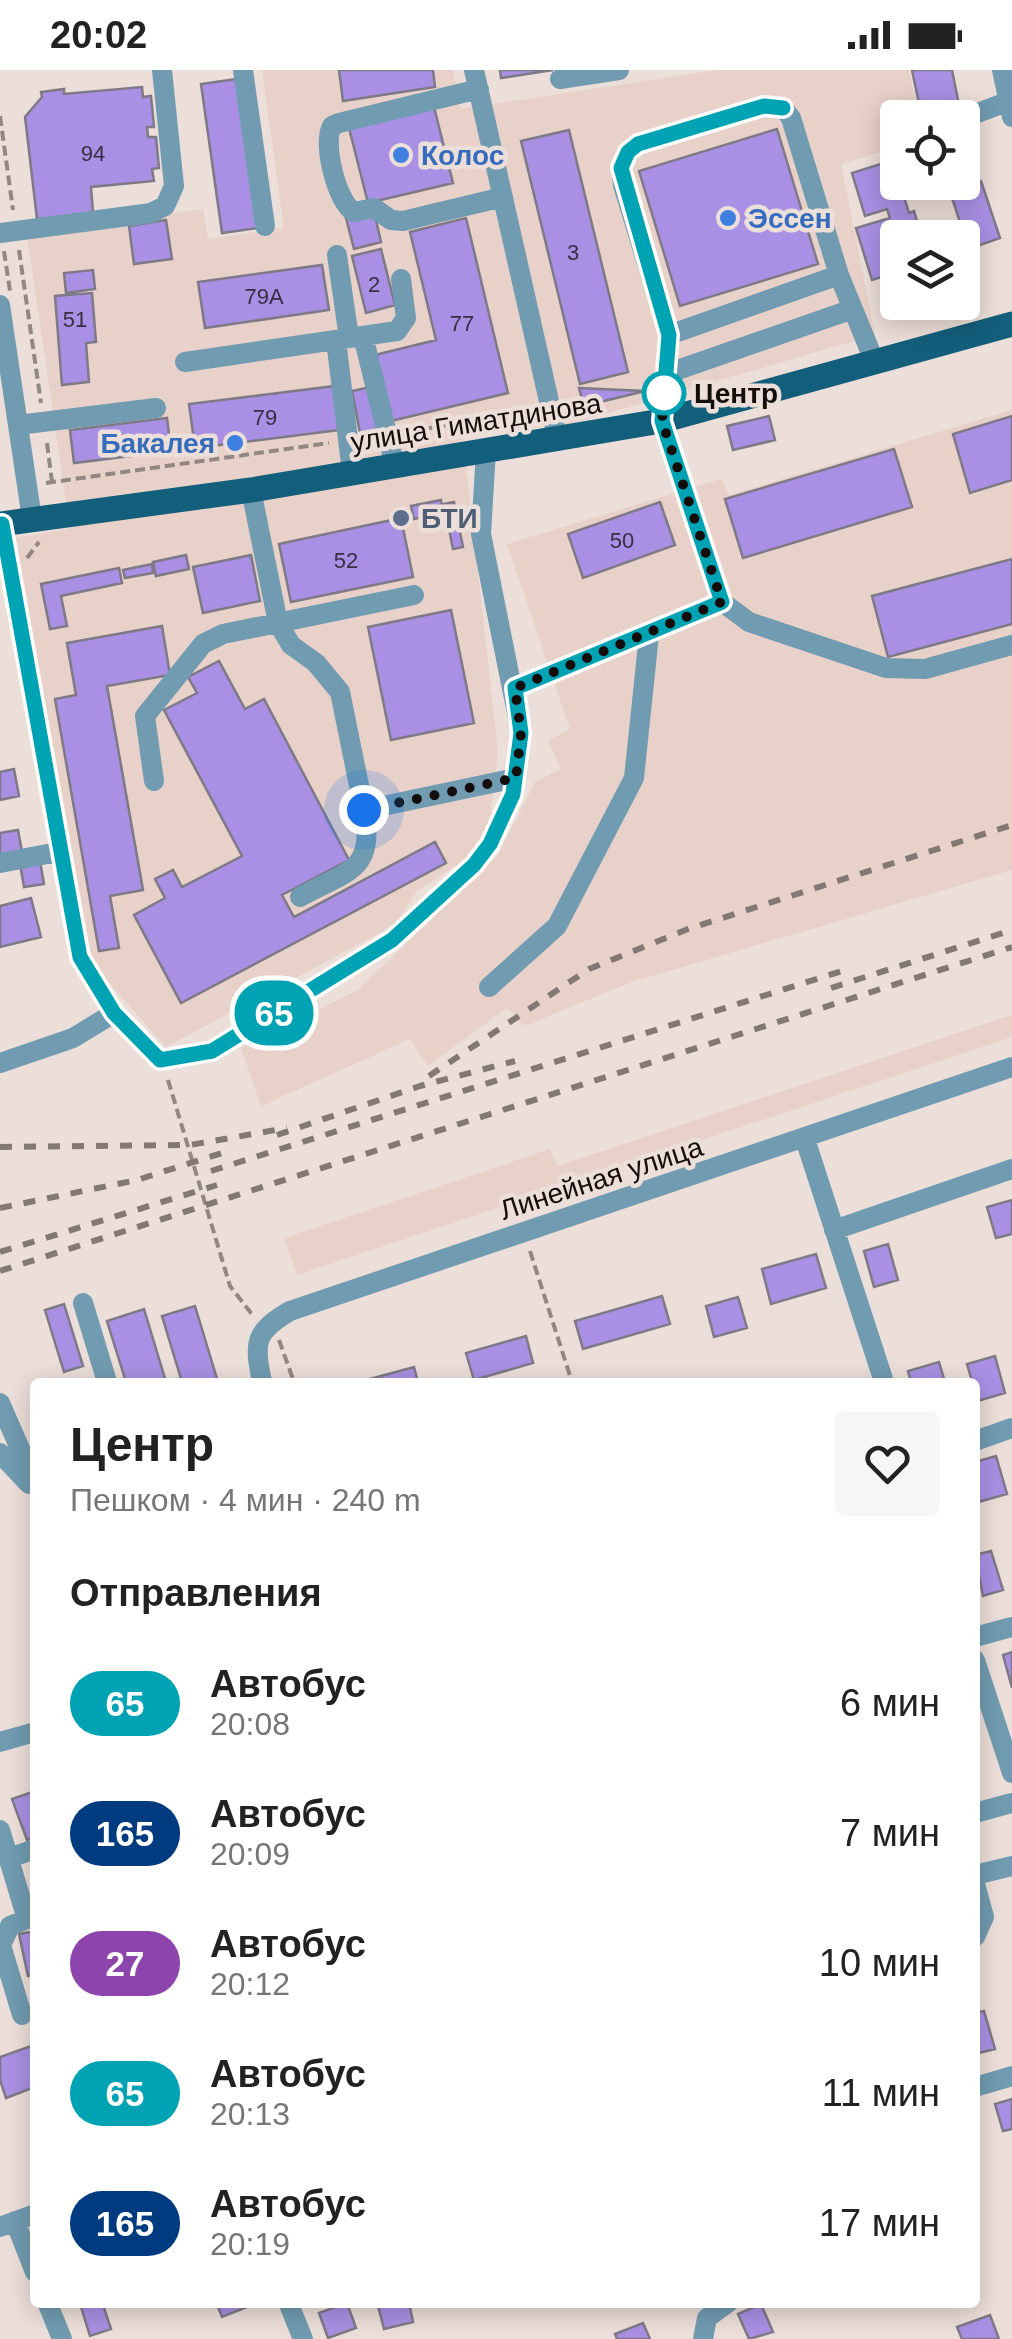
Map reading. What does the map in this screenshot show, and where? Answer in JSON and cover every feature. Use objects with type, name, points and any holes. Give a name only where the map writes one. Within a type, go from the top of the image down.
[{"type":"main road","name":"улица Гиматдинова","points":[[1,524],[251,490],[662,421],[1012,324]]},
{"type":"street","points":[[8,232],[151,213],[165,206],[174,186],[162,70]]},
{"type":"street","points":[[243,70],[265,226]]},
{"type":"street","points":[[560,79],[620,70]]},
{"type":"street","points":[[980,116],[1010,109],[1002,70]]},
{"type":"street","points":[[503,196],[403,221],[391,220],[374,208],[354,212],[343,203],[328,139],[332,126],[476,79],[503,196],[558,441]]},
{"type":"street","points":[[875,363],[838,275],[791,118],[783,108],[764,106],[638,144],[628,152],[621,168],[669,335],[662,421],[722,602],[749,622],[886,668],[925,669],[1012,645]]},
{"type":"street","points":[[337,255],[349,338],[348,440],[352,472]]},
{"type":"street","points":[[669,335],[838,275]]},
{"type":"street","points":[[185,362],[397,331],[406,324],[401,279]]},
{"type":"street","points":[[0,305],[32,519]]},
{"type":"street","points":[[666,374],[853,309]]},
{"type":"street","points":[[349,338],[388,435],[395,466]]},
{"type":"street","points":[[18,424],[156,408]]},
{"type":"street","points":[[1,524],[6,601],[80,957],[114,1013],[160,1060],[212,1051],[392,940],[474,865],[504,820],[516,778],[521,733],[481,534],[486,452]]},
{"type":"street","points":[[251,490],[278,623],[291,644],[316,663],[340,692],[370,836],[366,857],[360,865],[300,897]]},
{"type":"street","points":[[154,781],[144,724],[154,701],[212,638],[414,595]]},
{"type":"street","points":[[515,688],[722,602]]},
{"type":"street","points":[[489,987],[557,926],[634,778],[648,635]]},
{"type":"street","points":[[364,810],[516,778]]},
{"type":"street","points":[[0,862],[58,852]]},
{"type":"street","points":[[0,1063],[74,1038],[114,1013]]},
{"type":"street","name":"Линейная улица","points":[[262,1378],[258,1338],[266,1325],[290,1310],[1012,1067]]},
{"type":"street","points":[[805,1139],[883,1378]]},
{"type":"street","points":[[834,1230],[1012,1169]]},
{"type":"street","points":[[83,1303],[106,1378]]},
{"type":"street","points":[[0,1403],[30,1474]]},
{"type":"street","points":[[980,1439],[1012,1428]]},
{"type":"street","points":[[0,1453],[30,1481]]},
{"type":"street","points":[[980,1636],[1012,1627]]},
{"type":"street","points":[[980,1675],[1012,1773]]},
{"type":"street","points":[[0,1742],[30,1733]]},
{"type":"street","points":[[980,1812],[1012,1803]]},
{"type":"street","points":[[0,1830],[30,1915]]},
{"type":"street","points":[[8,1858],[30,1851]]},
{"type":"street","points":[[980,1874],[1012,1866]]},
{"type":"street","points":[[22,2015],[2,1944],[10,1926],[30,1918]]},
{"type":"street","points":[[980,2086],[1012,2076]]},
{"type":"street","points":[[16,2221],[30,2259]]},
{"type":"street","points":[[50,2308],[62,2339]]},
{"type":"street","points":[[290,2308],[303,2339]]},
{"type":"street","points":[[703,2339],[707,2318],[721,2308]]},
{"type":"path","points":[[0,116],[8,232],[52,482]]},
{"type":"path","points":[[388,435],[550,406]]},
{"type":"path","points":[[27,485],[348,440]]},
{"type":"path","points":[[160,1060],[180,1110],[230,1286],[244,1308]]},
{"type":"path","points":[[524,1232],[571,1378]]},
{"type":"shaded area","points":[[262,70],[453,70],[460,109],[717,70],[909,70],[915,100],[880,100],[880,152],[841,164],[875,335],[571,424],[463,437],[498,752],[487,845],[417,891],[396,924],[166,1047],[87,958],[13,538],[70,529],[27,235],[203,209],[208,239],[284,228]]},
{"type":"shaded area","points":[[1012,410],[1012,870],[632,982],[524,1026],[507,1008],[428,1066],[410,1039],[261,1106],[241,1048],[358,990],[498,855],[535,782],[561,769],[548,741],[570,729],[507,544],[721,479],[729,495]]},
{"type":"shaded area","points":[[1012,1015],[1012,1037],[297,1275],[284,1238],[550,1149],[557,1166]]},
{"type":"building","points":[[339,70],[433,70],[435,87],[343,101]]},
{"type":"building","points":[[500,70],[553,70],[501,78]]},
{"type":"building","points":[[912,70],[952,70],[958,100],[918,100]]},
{"type":"building","points":[[237,79],[258,228],[222,233],[201,84]]},
{"type":"building","points":[[142,87],[143,97],[151,96],[154,127],[147,127],[148,137],[156,137],[159,168],[152,169],[154,181],[91,187],[93,213],[37,219],[25,117],[42,97],[41,92],[64,89],[64,94]]},
{"type":"building","name":"Колос","points":[[434,107],[453,183],[368,203],[349,128]]},
{"type":"building","name":"Эссен","points":[[777,129],[818,264],[680,306],[639,171]]},
{"type":"building","points":[[569,130],[628,372],[580,384],[521,141]]},
{"type":"building","points":[[880,164],[880,200],[905,200],[909,213],[914,211],[917,220],[883,220],[890,218],[887,209],[865,216],[852,173]]},
{"type":"building","points":[[980,181],[1000,238],[980,245],[980,220],[959,220],[953,200],[980,200]]},
{"type":"building","points":[[374,211],[381,242],[354,249],[346,218]]},
{"type":"building","points":[[466,218],[508,393],[391,421],[375,355],[436,340],[410,232]]},
{"type":"building","points":[[166,220],[172,259],[134,264],[129,226]]},
{"type":"building","points":[[880,221],[880,278],[872,280],[856,228]]},
{"type":"building","points":[[381,249],[395,305],[366,313],[352,256]]},
{"type":"building","points":[[322,265],[329,310],[205,328],[198,282]]},
{"type":"building","points":[[93,270],[95,289],[66,293],[64,273]]},
{"type":"building","points":[[92,293],[96,342],[86,343],[89,382],[62,385],[55,296]]},
{"type":"building","points":[[335,386],[340,430],[195,448],[189,404]]},
{"type":"building","points":[[371,387],[379,429],[360,433],[352,391]]},
{"type":"building","points":[[579,388],[645,391],[584,406]]},
{"type":"building","points":[[769,416],[775,440],[733,450],[727,426]]},
{"type":"building","points":[[1012,416],[1012,480],[970,493],[953,434]]},
{"type":"building","points":[[167,418],[171,451],[74,463],[70,430]]},
{"type":"building","points":[[894,449],[912,507],[743,558],[725,499]]},
{"type":"building","points":[[441,500],[443,513],[414,519],[411,506]]},
{"type":"building","points":[[454,502],[463,547],[453,549],[444,504]]},
{"type":"building","points":[[660,502],[675,545],[583,578],[568,534]]},
{"type":"building","points":[[401,518],[413,577],[291,602],[279,544]]},
{"type":"building","points":[[186,555],[189,569],[156,576],[153,562]]},
{"type":"building","points":[[251,555],[260,601],[203,613],[193,567]]},
{"type":"building","points":[[1012,559],[1012,624],[888,657],[872,596]]},
{"type":"building","points":[[152,564],[153,573],[125,578],[123,570]]},
{"type":"building","points":[[119,568],[122,583],[61,596],[67,626],[50,629],[41,584]]},
{"type":"building","points":[[451,610],[474,723],[391,740],[368,627]]},
{"type":"building","points":[[162,626],[170,675],[107,686],[143,890],[110,896],[119,948],[99,951],[55,699],[76,695],[67,643]]},
{"type":"building","points":[[219,661],[245,709],[264,699],[349,860],[282,895],[294,917],[435,842],[446,863],[181,1003],[134,915],[165,898],[155,879],[173,870],[182,887],[242,856],[164,710],[197,693],[188,677]]},
{"type":"building","points":[[14,769],[19,796],[0,800],[0,772]]},
{"type":"building","points":[[18,830],[22,852],[0,856],[0,833]]},
{"type":"building","points":[[40,861],[44,884],[24,887],[20,864]]},
{"type":"building","points":[[31,898],[41,937],[0,947],[0,906]]},
{"type":"building","points":[[1012,1200],[1012,1234],[996,1238],[987,1207]]},
{"type":"building","points":[[888,1244],[898,1280],[874,1287],[864,1251]]},
{"type":"building","points":[[816,1254],[826,1288],[771,1304],[762,1269]]},
{"type":"building","points":[[662,1296],[670,1324],[583,1349],[575,1321]]},
{"type":"building","points":[[738,1297],[747,1328],[714,1337],[706,1306]]},
{"type":"building","points":[[64,1304],[83,1366],[64,1372],[45,1310]]},
{"type":"building","points":[[195,1306],[217,1378],[181,1378],[162,1316]]},
{"type":"building","points":[[144,1309],[165,1378],[125,1378],[107,1321]]},
{"type":"building","points":[[526,1336],[533,1363],[473,1378],[466,1353]]},
{"type":"building","points":[[995,1356],[1005,1393],[980,1400],[980,1378],[971,1378],[967,1364]]},
{"type":"building","points":[[939,1362],[944,1378],[910,1378],[908,1371]]},
{"type":"building","points":[[414,1367],[417,1378],[374,1378]]},
{"type":"building","points":[[996,1456],[1007,1494],[980,1502],[980,1461]]},
{"type":"building","points":[[991,1551],[1003,1590],[983,1596],[980,1554]]},
{"type":"building","points":[[1012,1652],[1012,1688],[1003,1655]]},
{"type":"building","points":[[30,1793],[30,1839],[27,1840],[12,1799]]},
{"type":"building","points":[[30,1932],[28,1976],[19,1934]]},
{"type":"building","points":[[984,2011],[995,2049],[980,2053],[980,2012]]},
{"type":"building","points":[[30,2046],[30,2089],[6,2098],[0,2080],[0,2057]]},
{"type":"building","points":[[1012,2099],[1012,2129],[1003,2131],[995,2104]]},
{"type":"building","points":[[81,2308],[104,2308],[111,2329],[90,2336]]},
{"type":"building","points":[[218,2308],[244,2308],[222,2317]]},
{"type":"building","points":[[349,2308],[356,2328],[328,2338],[319,2313]]},
{"type":"building","points":[[379,2308],[410,2308],[413,2322],[384,2329]]},
{"type":"building","points":[[763,2308],[773,2332],[749,2339],[738,2314]]},
{"type":"building","points":[[990,2315],[999,2339],[962,2339],[957,2327]]},
{"type":"building","points":[[643,2323],[650,2339],[617,2339],[615,2334]]},
{"type":"railway","points":[[429,1076],[589,969],[688,929],[1012,825]]},
{"type":"railway","points":[[831,988],[1012,930]]},
{"type":"railway","points":[[0,1271],[1012,947]]},
{"type":"railway","points":[[211,1171],[845,970]]},
{"type":"railway","points":[[277,1135],[420,1086],[515,1061]]},
{"type":"railway","points":[[0,1147],[190,1145],[287,1128]]},
{"type":"railway","points":[[0,1208],[137,1180],[225,1152]]},
{"type":"railway","points":[[0,1252],[217,1185]]},
{"type":"bus line","name":"65","points":[[2,524],[12,600],[80,957],[93,985],[114,1013],[160,1060],[212,1051],[392,940],[474,865],[504,820],[513,794],[521,733],[515,688],[722,602],[662,421],[669,335],[621,168],[628,152],[638,144],[764,106],[783,108]]},
{"type":"place","name":"Колос","points":[[401,155]]},
{"type":"place","name":"Эссен","points":[[728,218]]},
{"type":"place","name":"Центр","points":[[664,393]]},
{"type":"place","name":"Бакалея","points":[[235,443]]},
{"type":"place","name":"БТИ","points":[[401,518]]},
{"type":"route","points":[[364,810],[516,778],[521,733],[515,688],[722,602],[662,421],[664,393]]}]
